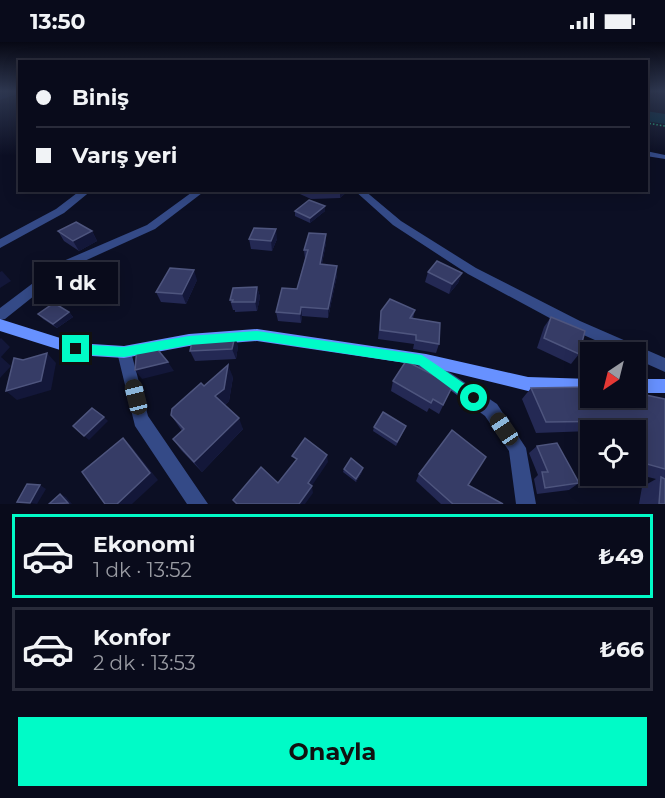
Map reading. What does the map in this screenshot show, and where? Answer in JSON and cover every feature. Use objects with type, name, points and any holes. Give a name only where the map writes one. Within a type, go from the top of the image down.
[{"type":"street","points":[[648,153],[665,157]]},
{"type":"street","points":[[0,244],[60,211],[85,192]]},
{"type":"street","points":[[0,315],[65,265],[151,227],[199,192]]},
{"type":"street","points":[[360,192],[397,223],[472,271],[575,325],[665,365]]},
{"type":"street","points":[[0,325],[76,349],[124,352],[189,340],[257,335],[422,360],[528,384],[580,386]]},
{"type":"street","points":[[124,352],[141,420],[198,504]]},
{"type":"street","points":[[422,360],[491,410],[517,448],[526,504]]},
{"type":"street","points":[[646,386],[665,386]]},
{"type":"path","points":[[648,123],[665,126]]},
{"type":"building","points":[[309,200],[325,206],[310,218],[295,211]]},
{"type":"building","points":[[76,222],[92,231],[73,241],[58,231]]},
{"type":"building","points":[[254,228],[276,229],[271,241],[249,239]]},
{"type":"building","points":[[309,233],[326,234],[320,264],[337,266],[328,309],[301,307],[300,314],[276,312],[282,288],[297,289],[308,250],[304,250]]},
{"type":"building","points":[[437,261],[462,273],[452,284],[428,272]]},
{"type":"building","points":[[170,268],[194,270],[182,294],[156,292]]},
{"type":"building","points":[[257,287],[255,302],[232,302],[233,300],[230,300],[233,288]]},
{"type":"building","points":[[390,299],[415,310],[410,318],[440,323],[439,344],[416,340],[416,335],[380,330],[381,311]]},
{"type":"building","points":[[54,303],[69,312],[53,324],[38,314]]},
{"type":"building","points":[[551,317],[585,331],[582,342],[580,342],[579,354],[544,338]]},
{"type":"building","points":[[235,336],[232,349],[190,351],[193,338]]},
{"type":"building","points":[[153,344],[168,362],[135,370],[137,347]]},
{"type":"building","points":[[47,353],[41,381],[6,391],[14,358],[23,360]]},
{"type":"building","points":[[406,361],[453,385],[443,405],[433,399],[431,403],[393,381]]},
{"type":"building","points":[[228,365],[224,389],[215,396],[239,418],[194,462],[173,439],[184,429],[171,415],[172,409],[201,383],[204,386]]},
{"type":"building","points":[[580,387],[580,408],[646,408],[646,395],[665,399],[665,469],[646,464],[646,420],[546,422],[531,388]]},
{"type":"building","points":[[92,408],[104,417],[84,436],[73,426]]},
{"type":"building","points":[[383,412],[406,426],[397,442],[374,427]]},
{"type":"building","points":[[452,430],[486,457],[468,485],[503,504],[453,504],[419,474]]},
{"type":"building","points":[[123,438],[150,473],[117,504],[105,504],[82,472]]},
{"type":"building","points":[[305,438],[327,455],[308,483],[312,486],[299,504],[237,504],[233,500],[261,467],[278,483],[297,459],[292,456]]},
{"type":"building","points":[[557,443],[579,483],[545,488],[542,472],[548,472],[537,446]]},
{"type":"building","points":[[351,458],[363,468],[356,479],[344,469]]},
{"type":"building","points":[[661,477],[665,479],[665,504],[659,504]]},
{"type":"building","points":[[27,484],[40,485],[30,503],[17,502]]},
{"type":"building","points":[[60,494],[68,503],[49,504]]},
{"type":"waterway","points":[[648,116],[665,119]]},
{"type":"route","points":[[76,349],[124,352],[189,340],[257,335],[422,360],[474,398]]}]
